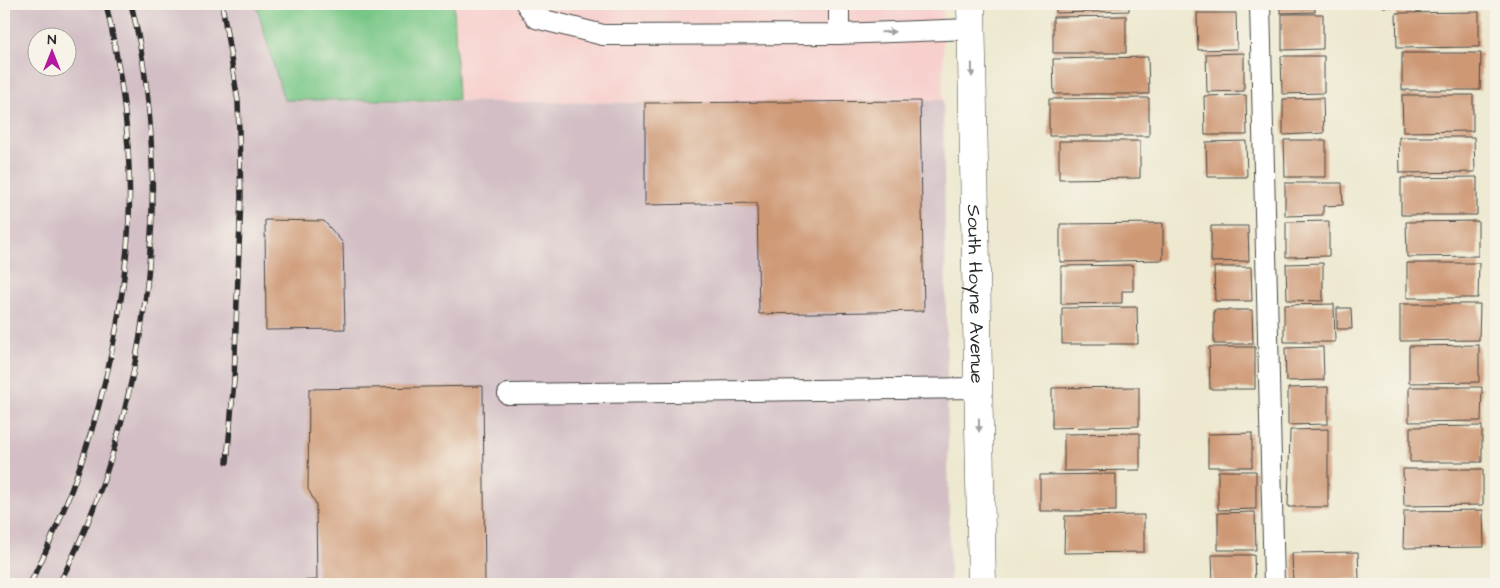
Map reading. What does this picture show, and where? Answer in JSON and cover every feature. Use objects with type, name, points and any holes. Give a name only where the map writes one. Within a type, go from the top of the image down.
[{"type":"street","name":"South Hoyne Avenue","points":[[971,16],[982,584]]},
{"type":"lane","points":[[526,4],[536,18],[603,35],[839,34],[971,16]]},
{"type":"lane","points":[[839,4],[839,34]]},
{"type":"lane","points":[[1260,4],[1274,584]]},
{"type":"lane","points":[[508,394],[978,388]]},
{"type":"shaded area","points":[[4,4],[256,4],[284,100],[645,103],[943,100],[950,584],[4,584]]},
{"type":"shaded area","points":[[256,4],[943,4],[943,100],[645,103],[284,100]]},
{"type":"green space","points":[[256,4],[454,4],[458,100],[284,100]]},
{"type":"building","points":[[1056,4],[1129,4],[1129,11],[1056,13]]},
{"type":"building","points":[[1206,4],[1245,4],[1245,9],[1206,9]]},
{"type":"building","points":[[1280,4],[1315,4],[1315,12],[1280,13]]},
{"type":"building","points":[[1383,4],[1472,4],[1472,6],[1383,7]]},
{"type":"building","points":[[1479,12],[1479,47],[1397,48],[1396,13]]},
{"type":"building","points":[[1197,13],[1236,13],[1237,49],[1198,50]]},
{"type":"building","points":[[1282,14],[1323,14],[1323,49],[1282,50]]},
{"type":"building","points":[[1126,16],[1126,53],[1053,53],[1053,17]]},
{"type":"building","points":[[1244,53],[1244,91],[1207,92],[1206,54]]},
{"type":"building","points":[[1402,53],[1481,53],[1480,90],[1402,90]]},
{"type":"building","points":[[1281,56],[1324,56],[1324,93],[1282,94]]},
{"type":"building","points":[[1148,57],[1149,94],[1054,94],[1053,59]]},
{"type":"building","points":[[1246,95],[1247,135],[1205,135],[1204,96]]},
{"type":"building","points":[[1402,95],[1473,95],[1473,131],[1403,132]]},
{"type":"building","points":[[1149,98],[1149,136],[1049,136],[1049,99]]},
{"type":"building","points":[[1323,98],[1324,133],[1283,135],[1283,99]]},
{"type":"building","points":[[920,101],[924,311],[759,314],[757,203],[645,205],[645,103]]},
{"type":"building","points":[[1399,137],[1474,137],[1475,172],[1400,173]]},
{"type":"building","points":[[1284,140],[1326,140],[1326,177],[1285,177]]},
{"type":"building","points":[[1059,141],[1140,141],[1140,178],[1059,179]]},
{"type":"building","points":[[1246,141],[1247,177],[1207,177],[1206,142]]},
{"type":"building","points":[[1477,177],[1477,215],[1401,215],[1401,178]]},
{"type":"building","points":[[1285,183],[1342,183],[1343,205],[1323,206],[1323,215],[1285,216]]},
{"type":"building","points":[[265,220],[324,221],[343,243],[345,329],[266,330]]},
{"type":"building","points":[[1329,221],[1329,256],[1286,257],[1286,222]]},
{"type":"building","points":[[1478,221],[1478,256],[1407,257],[1406,222]]},
{"type":"building","points":[[1163,223],[1163,260],[1060,262],[1060,224]]},
{"type":"building","points":[[1211,226],[1248,226],[1249,261],[1211,262]]},
{"type":"building","points":[[1323,263],[1323,301],[1287,300],[1286,264]]},
{"type":"building","points":[[1407,263],[1479,263],[1478,298],[1407,298]]},
{"type":"building","points":[[1133,265],[1133,291],[1122,291],[1122,303],[1061,304],[1061,266]]},
{"type":"building","points":[[1214,267],[1251,267],[1252,301],[1215,301]]},
{"type":"building","points":[[1334,304],[1335,342],[1284,342],[1284,305]]},
{"type":"building","points":[[1400,304],[1480,304],[1479,340],[1400,341]]},
{"type":"building","points":[[1137,307],[1138,344],[1062,344],[1062,308]]},
{"type":"building","points":[[1337,308],[1351,308],[1352,329],[1337,329]]},
{"type":"building","points":[[1214,310],[1252,310],[1253,344],[1214,344]]},
{"type":"building","points":[[1479,345],[1479,382],[1409,383],[1409,346]]},
{"type":"building","points":[[1209,347],[1255,347],[1255,389],[1210,389]]},
{"type":"building","points":[[1323,347],[1324,380],[1286,381],[1285,348]]},
{"type":"building","points":[[483,386],[485,584],[317,584],[316,504],[308,489],[309,389]]},
{"type":"building","points":[[1139,387],[1139,426],[1052,428],[1052,388]]},
{"type":"building","points":[[1328,387],[1328,424],[1288,425],[1288,388]]},
{"type":"building","points":[[1409,387],[1482,387],[1481,421],[1409,422]]},
{"type":"building","points":[[1482,426],[1482,462],[1410,462],[1410,427]]},
{"type":"building","points":[[1328,429],[1328,507],[1288,507],[1290,430]]},
{"type":"building","points":[[1140,433],[1140,470],[1064,471],[1064,434]]},
{"type":"building","points":[[1252,433],[1252,467],[1208,467],[1208,434]]},
{"type":"building","points":[[1403,469],[1483,469],[1483,505],[1404,506]]},
{"type":"building","points":[[1218,471],[1256,471],[1256,509],[1218,510]]},
{"type":"building","points":[[1116,474],[1116,511],[1040,511],[1040,475]]},
{"type":"building","points":[[1483,510],[1484,547],[1403,548],[1404,511]]},
{"type":"building","points":[[1255,512],[1256,550],[1218,550],[1218,513]]},
{"type":"building","points":[[1144,515],[1144,552],[1064,553],[1065,516]]},
{"type":"building","points":[[1358,552],[1359,579],[1335,579],[1335,584],[1293,584],[1292,553]]},
{"type":"building","points":[[1212,555],[1254,555],[1255,584],[1213,584]]},
{"type":"building","points":[[316,580],[316,584],[292,584],[292,581]]},
{"type":"railway","points":[[30,584],[69,497],[85,452],[99,406],[119,313],[129,218],[129,164],[125,110],[117,56],[106,4]]},
{"type":"railway","points":[[59,584],[89,519],[114,449],[133,376],[145,300],[152,224],[152,148],[145,74],[131,4]]},
{"type":"railway","points":[[222,4],[238,101],[241,196],[234,380],[227,462]]}]
